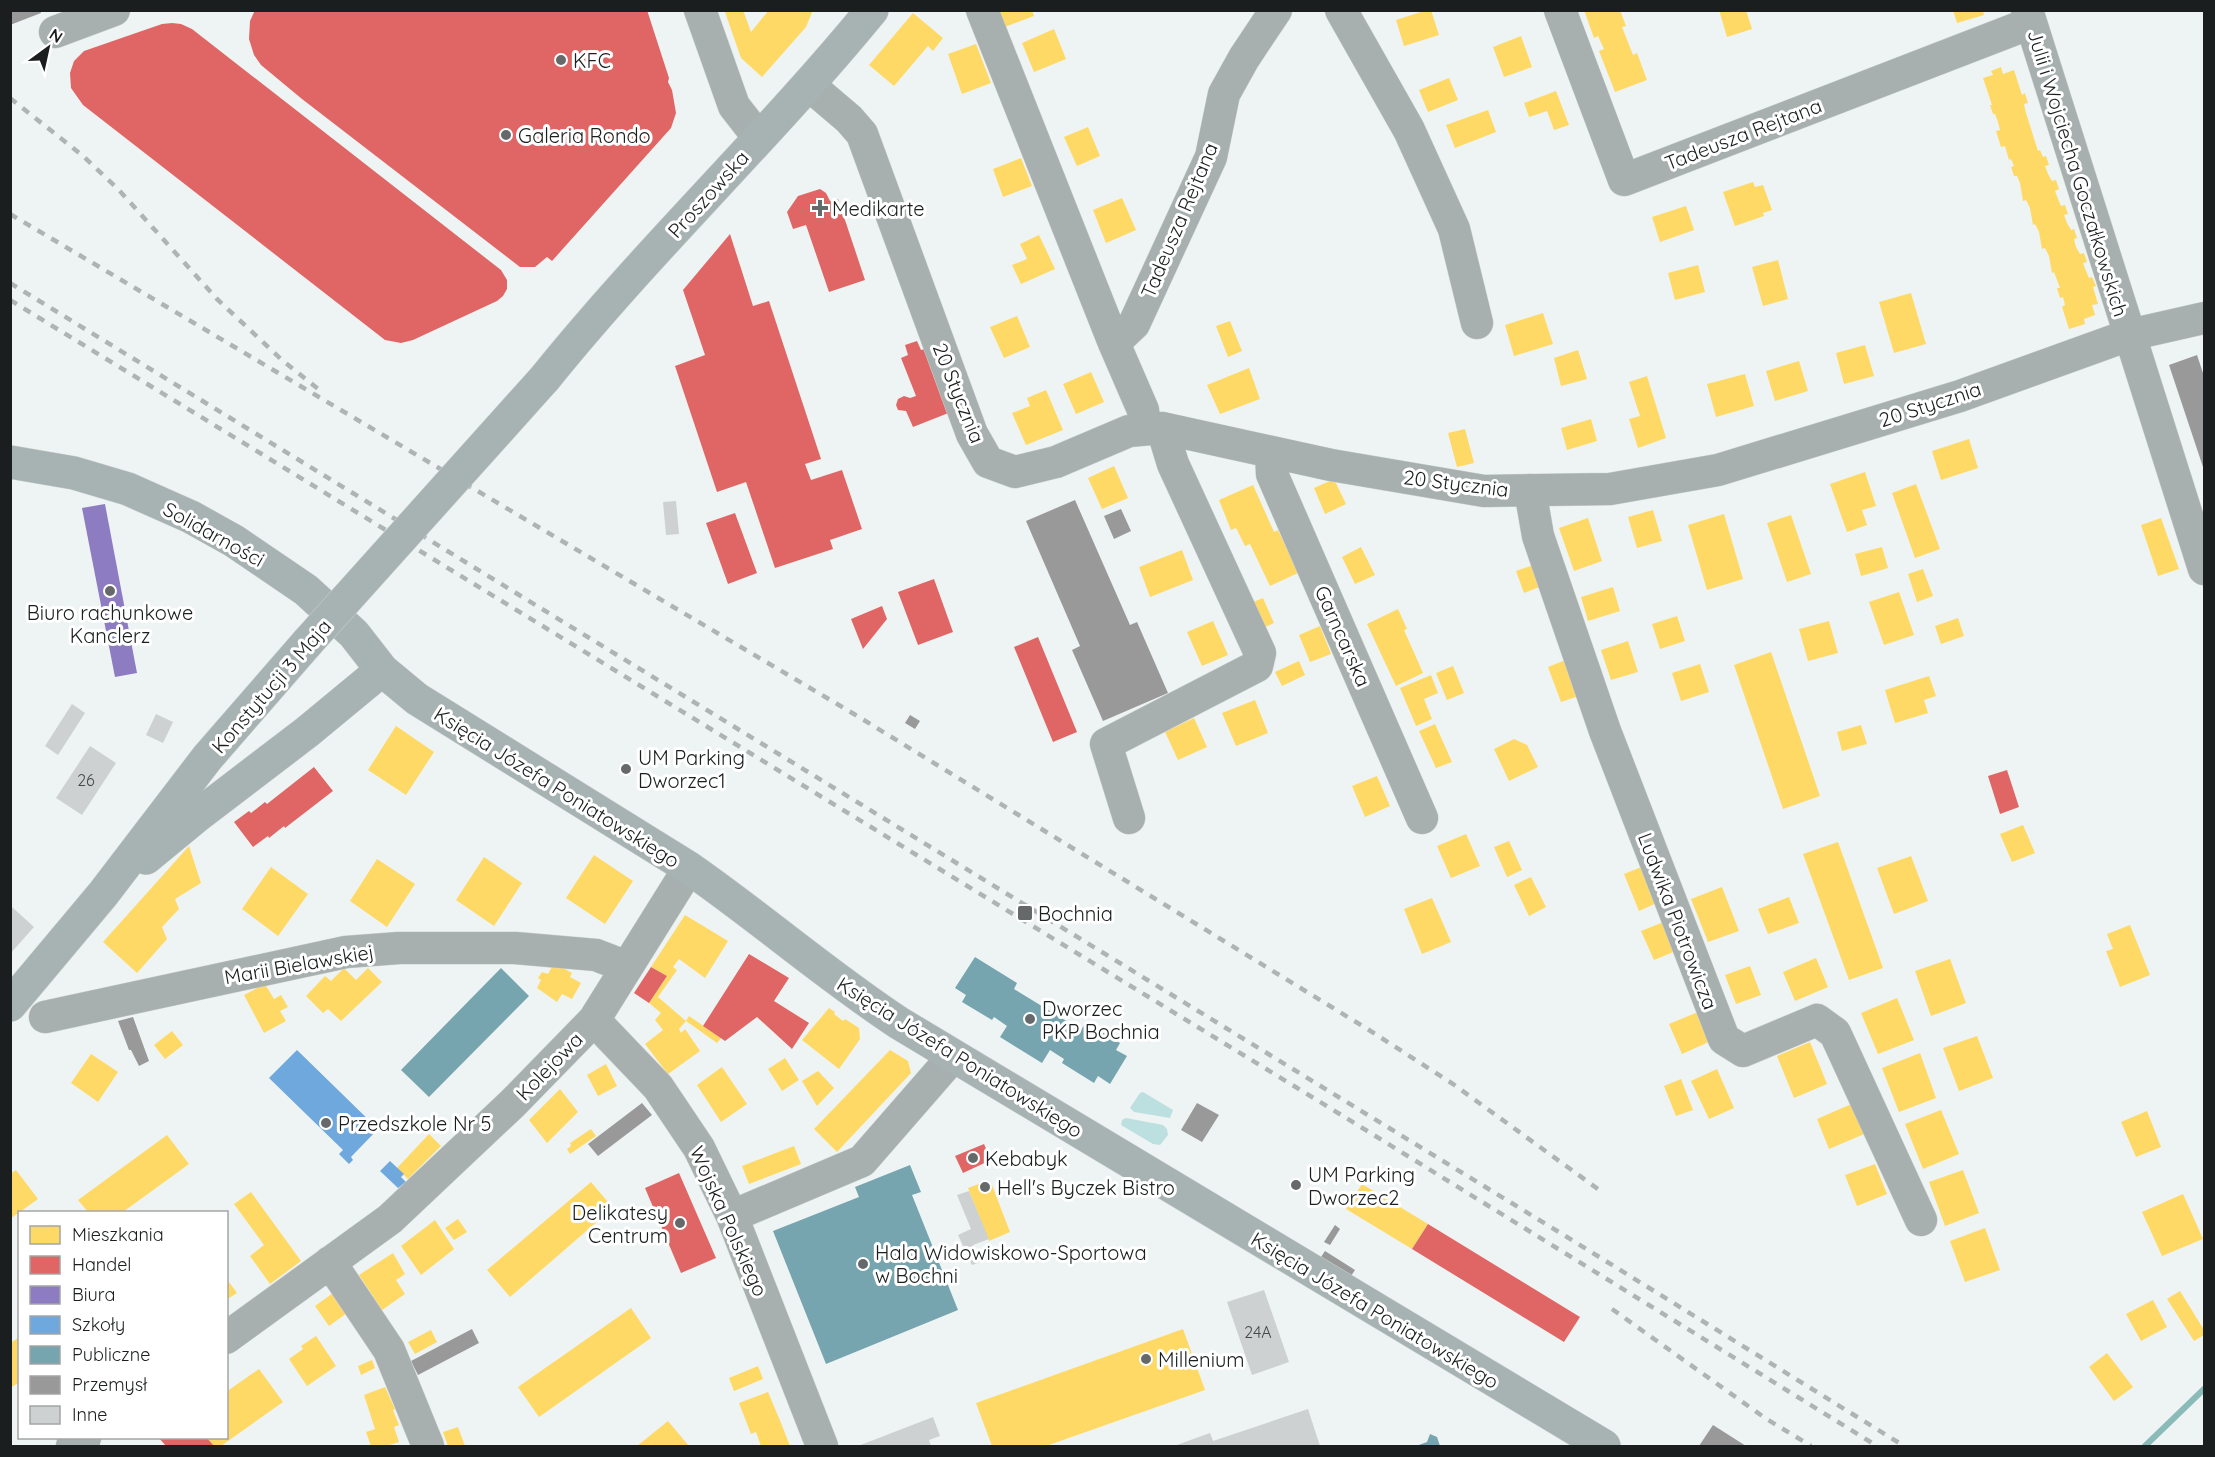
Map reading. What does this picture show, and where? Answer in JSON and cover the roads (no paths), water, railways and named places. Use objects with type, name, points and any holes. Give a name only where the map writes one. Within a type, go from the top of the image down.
[{"type":"main road","name":"Proszowska","points":[[545,378],[585,329],[808,85],[872,10]]},
{"type":"main road","name":"Konstytucji 3 Maja","points":[[184,810],[231,729],[545,378]]},
{"type":"main road","name":"Solidarności","points":[[10,462],[74,473],[128,489],[191,517],[234,541],[306,590],[354,634],[382,670]]},
{"type":"main road","points":[[10,1005],[103,894],[184,810],[307,732],[382,670]]},
{"type":"main road","name":"Księcia Józefa Poniatowskiego","points":[[382,670],[417,699],[689,868],[725,893],[848,989],[951,1055],[1604,1446]]},
{"type":"street","points":[[55,32],[114,10]]},
{"type":"street","points":[[700,10],[734,106],[759,138]]},
{"type":"street","points":[[982,10],[1114,343],[1143,410],[1173,464],[1260,653],[1257,666],[1106,744],[1129,818]]},
{"type":"street","name":"Tadeusza Rejtana","points":[[1114,343],[1134,324],[1211,157],[1224,94],[1244,58],[1276,10]]},
{"type":"street","points":[[1341,10],[1409,130],[1454,229],[1477,323]]},
{"type":"street","name":"Tadeusza Rejtana","points":[[1560,10],[1624,180],[2029,17]]},
{"type":"street","name":"Julii i Wojciecha Goczałkowskich","points":[[2029,17],[2129,335]]},
{"type":"street","name":"20 Stycznia","points":[[808,85],[849,119],[862,134],[972,434],[988,462],[1015,472],[1056,462],[1129,431],[1153,429],[1331,465],[1484,490],[1610,489],[1718,470],[1960,396],[2129,335],[2205,318]]},
{"type":"street","points":[[2129,335],[2205,569]]},
{"type":"street","name":"Garncarska","points":[[1271,452],[1272,474],[1422,818]]},
{"type":"street","name":"Ludwika Piotrowicza","points":[[1530,490],[1538,536],[1605,731],[1724,1039],[1743,1051],[1817,1020],[1835,1033],[1921,1220]]},
{"type":"street","name":"Kolejowa","points":[[228,1337],[390,1219],[512,1104],[594,1020],[689,868]]},
{"type":"street","name":"Marii Bielawskiej","points":[[45,1017],[346,952],[399,948],[515,948],[596,955],[627,967]]},
{"type":"street","name":"Wojska Polskiego","points":[[594,1020],[658,1087],[699,1148],[732,1216],[822,1446]]},
{"type":"street","points":[[732,1216],[862,1161],[943,1068],[951,1055]]},
{"type":"street","points":[[330,1262],[389,1350],[428,1446]]},
{"type":"waterway","points":[[2145,1446],[2204,1389]]},
{"type":"railway","points":[[10,98],[83,156],[118,189],[217,299],[282,360],[322,392]]},
{"type":"railway","points":[[10,214],[854,714],[1369,1030],[1453,1084],[1602,1192]]},
{"type":"railway","points":[[10,283],[1904,1446]]},
{"type":"railway","points":[[10,300],[1343,1116],[1877,1446]]},
{"type":"railway","points":[[1612,1309],[1765,1418],[1811,1446]]},
{"type":"place","name":"KFC","points":[[561,60]]},
{"type":"place","name":"Galeria Rondo","points":[[506,135]]},
{"type":"place","name":"Medikarte","points":[[820,208]]},
{"type":"place","name":"Biuro rachunkowe Kanclerz","points":[[110,591]]},
{"type":"place","name":"UM Parking Dworzec1","points":[[626,769]]},
{"type":"place","name":"Bochnia","points":[[1025,913]]},
{"type":"place","name":"Dworzec PKP Bochnia","points":[[1030,1019]]},
{"type":"place","name":"Przedszkole Nr 5","points":[[326,1123]]},
{"type":"place","name":"Kebabyk","points":[[973,1158]]},
{"type":"place","name":"UM Parking Dworzec2","points":[[1296,1185]]},
{"type":"place","name":"Hell's Byczek Bistro","points":[[985,1187]]},
{"type":"place","name":"Delikatesy Centrum","points":[[680,1223]]},
{"type":"place","name":"Hala Widowiskowo-Sportowa w Bochni","points":[[863,1264]]},
{"type":"place","name":"Millenium","points":[[1146,1359]]}]
